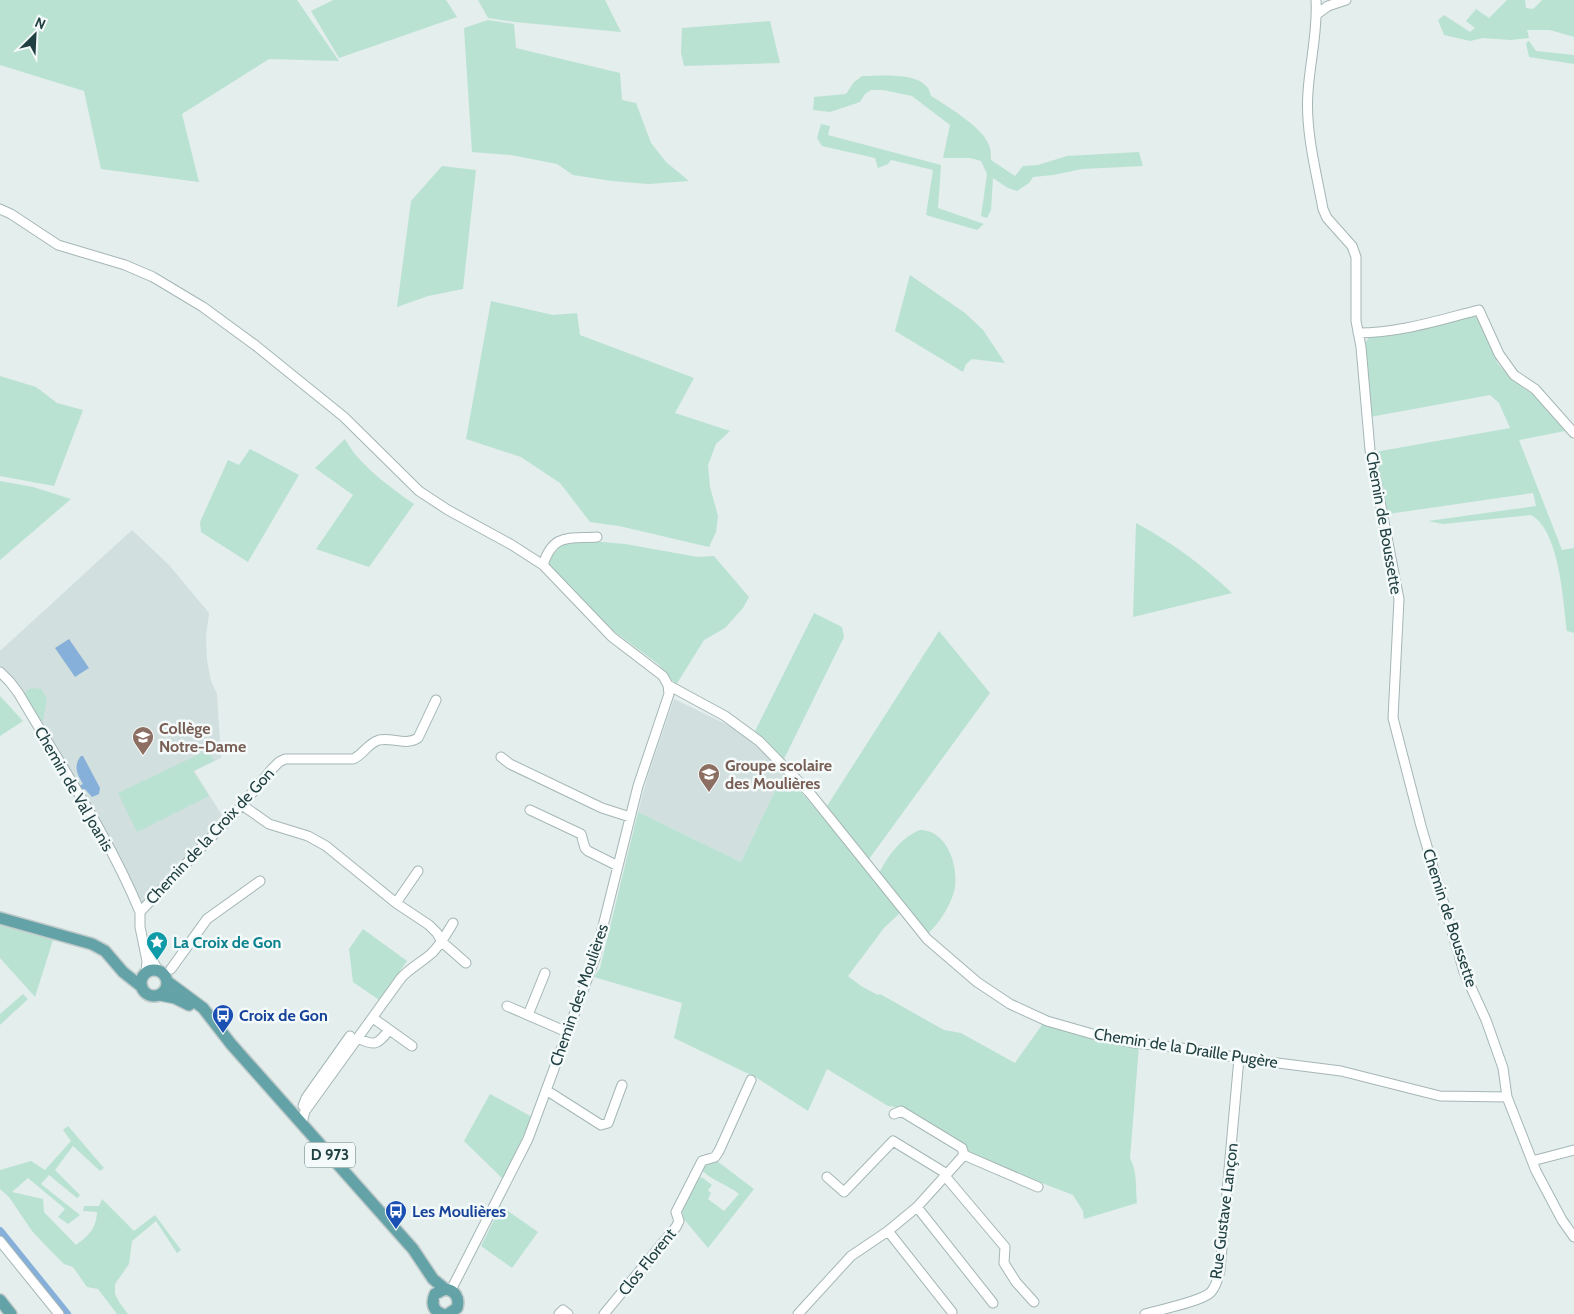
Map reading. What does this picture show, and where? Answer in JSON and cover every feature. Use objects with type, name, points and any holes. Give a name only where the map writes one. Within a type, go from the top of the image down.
[{"type":"main road","points":[[0,918],[92,944],[105,951],[120,968],[142,986],[147,994],[156,996],[166,990],[165,974],[152,970],[140,973],[120,968]]},
{"type":"main road","points":[[142,986],[142,979],[146,972]]},
{"type":"main road","name":"D 973","points":[[165,974],[203,1008],[223,1034],[412,1249],[433,1280],[444,1291]]},
{"type":"main road","name":"D 973","points":[[160,995],[175,998],[188,1004],[223,1034]]},
{"type":"main road","points":[[442,1314],[434,1306],[433,1298],[444,1291],[457,1296],[454,1312]]},
{"type":"main road","points":[[0,1300],[11,1314]]},
{"type":"street","name":"Chemin de Boussette","points":[[1316,0],[1308,92],[1310,135],[1323,209],[1327,218],[1352,246],[1356,257],[1355,310],[1370,450],[1399,598],[1393,718],[1421,826],[1464,972],[1486,1020],[1503,1068],[1507,1097],[1532,1161],[1562,1220],[1574,1237]]},
{"type":"street","points":[[1316,14],[1328,6],[1346,0]]},
{"type":"street","name":"Chemin de la Draille Pugère","points":[[0,209],[11,214],[58,245],[125,265],[153,277],[203,307],[344,417],[420,491],[448,510],[512,545],[543,565],[612,638],[663,676],[668,685],[725,716],[759,741],[809,792],[927,938],[977,982],[1018,1007],[1046,1021],[1096,1035],[1135,1043],[1341,1071],[1440,1096],[1507,1097]]},
{"type":"street","points":[[1358,334],[1422,326],[1479,310],[1499,354],[1514,375],[1535,389],[1574,433]]},
{"type":"street","points":[[543,565],[550,548],[559,540],[597,537]]},
{"type":"street","name":"Chemin de Val Joanis","points":[[0,672],[19,694],[82,799],[116,861],[140,912]]},
{"type":"street","name":"Chemin des Moulières","points":[[444,1291],[528,1139],[595,958],[638,786],[669,694],[668,685]]},
{"type":"street","name":"Chemin de la Croix de Gon","points":[[146,972],[140,912],[242,805],[272,769],[285,759],[353,759],[358,757],[374,742],[382,740],[413,741],[418,738],[436,700]]},
{"type":"street","points":[[501,757],[510,764],[602,808],[630,817]]},
{"type":"street","points":[[242,805],[269,824],[308,836],[326,846],[396,903],[429,925],[442,942],[466,963]]},
{"type":"street","points":[[530,810],[581,834],[585,848],[588,851],[618,866]]},
{"type":"street","points":[[396,903],[418,871]]},
{"type":"street","points":[[165,974],[207,919],[260,881]]},
{"type":"street","points":[[302,1123],[308,1104],[354,1037],[373,1018],[409,970],[432,953],[442,942],[453,923]]},
{"type":"street","name":"Chemin de la Croix de Gon","points":[[145,949],[165,974]]},
{"type":"street","points":[[528,1015],[545,973]]},
{"type":"street","points":[[507,1006],[567,1032]]},
{"type":"street","points":[[373,1018],[412,1046]]},
{"type":"street","points":[[354,1037],[368,1043],[375,1043],[381,1040],[389,1030]]},
{"type":"street","name":"Rue Gustave Lançon","points":[[1145,1314],[1201,1298],[1210,1293],[1217,1284],[1220,1270],[1239,1058]]},
{"type":"street","name":"Clos Florent","points":[[604,1314],[676,1227],[679,1221],[676,1212],[680,1204],[702,1161],[714,1157],[719,1151],[751,1080]]},
{"type":"street","points":[[546,1090],[601,1125],[605,1125],[608,1123],[622,1084]]},
{"type":"street","points":[[293,1113],[308,1104]]},
{"type":"street","points":[[894,1114],[901,1111],[962,1148],[964,1155]]},
{"type":"street","points":[[827,1177],[844,1192],[893,1141],[946,1175],[1004,1248],[1004,1263],[1016,1282],[1034,1302]]},
{"type":"street","points":[[1532,1161],[1574,1150]]},
{"type":"street","points":[[798,1314],[851,1256],[888,1232],[917,1207],[964,1155]]},
{"type":"street","points":[[964,1155],[1038,1187]]},
{"type":"street","points":[[917,1207],[993,1303]]},
{"type":"street","points":[[888,1232],[952,1312]]},
{"type":"street","points":[[0,1242],[59,1314]]},
{"type":"street","points":[[559,1314],[563,1310],[568,1314]]},
{"type":"shaded area","points":[[132,530],[169,565],[209,613],[206,636],[207,660],[211,681],[217,694],[221,758],[194,771],[222,815],[181,865],[138,907],[96,828],[0,666],[0,651]]},
{"type":"shaded area","name":"Groupe scolaire des Moulières","points":[[674,699],[740,731],[784,772],[741,862],[638,812],[648,775]]},
{"type":"green space","points":[[0,0],[297,0],[339,61],[269,59],[182,114],[199,182],[101,169],[84,91],[0,65]]},
{"type":"green space","points":[[333,0],[446,0],[457,17],[339,58],[311,11]]},
{"type":"green space","points":[[478,0],[605,0],[621,32],[488,18]]},
{"type":"green space","points":[[1507,0],[1525,0],[1526,8],[1533,9],[1542,0],[1574,0],[1574,37],[1550,30],[1527,30],[1529,38],[1511,40],[1483,38],[1470,41],[1444,35],[1438,20],[1444,15],[1470,32],[1475,28],[1466,21],[1476,9],[1489,18]]},
{"type":"green space","points":[[488,20],[514,24],[516,48],[620,73],[622,100],[636,103],[651,143],[666,162],[689,181],[648,184],[612,181],[573,175],[557,164],[511,155],[472,152],[464,28]]},
{"type":"green space","points":[[770,21],[780,63],[684,66],[681,53],[682,28]]},
{"type":"green space","points":[[1529,41],[1536,51],[1574,55],[1574,64],[1529,57],[1526,43]]},
{"type":"green space","points":[[862,76],[903,76],[921,82],[928,88],[931,96],[965,119],[981,133],[990,148],[991,160],[1015,176],[1023,166],[1038,165],[1067,156],[1139,152],[1143,166],[1082,169],[1033,177],[1029,183],[1017,191],[1008,188],[993,178],[991,210],[987,218],[981,216],[987,174],[981,161],[970,158],[943,158],[950,125],[912,96],[883,90],[871,90],[865,94],[860,102],[830,112],[813,110],[814,97],[846,94],[854,82]]},
{"type":"green space","points":[[821,124],[830,126],[828,135],[941,165],[938,208],[984,224],[977,230],[926,215],[933,170],[891,160],[888,164],[878,168],[875,158],[822,146],[817,138]]},
{"type":"green space","points":[[442,166],[476,170],[463,289],[428,296],[397,307],[411,201]]},
{"type":"green space","points":[[910,275],[965,313],[983,330],[1005,363],[972,359],[966,364],[963,372],[895,331]]},
{"type":"green space","points":[[491,301],[553,315],[577,313],[580,335],[694,378],[675,413],[730,431],[716,444],[708,465],[710,487],[718,516],[716,532],[709,547],[619,526],[590,522],[560,483],[521,457],[466,439]]},
{"type":"green space","points":[[1469,314],[1480,319],[1498,364],[1511,378],[1536,397],[1565,431],[1519,440],[1562,550],[1574,548],[1574,633],[1567,631],[1554,551],[1541,523],[1531,515],[1443,524],[1428,521],[1536,506],[1533,493],[1388,514],[1375,452],[1510,428],[1499,403],[1490,395],[1370,417],[1364,345],[1369,337],[1420,329]]},
{"type":"green space","points":[[0,376],[36,387],[57,403],[83,410],[54,486],[0,476]]},
{"type":"green space","points":[[345,439],[366,466],[385,483],[414,504],[369,567],[316,549],[353,495],[315,468]]},
{"type":"green space","points":[[250,449],[299,475],[248,562],[201,532],[200,522],[228,460],[239,465]]},
{"type":"green space","points":[[0,481],[33,487],[71,499],[0,560]]},
{"type":"green space","points":[[1136,523],[1187,555],[1232,593],[1133,617]]},
{"type":"green space","points":[[592,541],[625,544],[698,557],[714,556],[749,597],[743,608],[725,628],[704,640],[676,685],[658,664],[611,629],[547,564],[560,545]]},
{"type":"green space","points":[[814,613],[842,627],[844,637],[784,759],[755,731]]},
{"type":"green space","points":[[939,631],[990,693],[869,859],[827,806]]},
{"type":"green space","points":[[33,688],[41,689],[47,699],[41,722],[25,698],[25,693]]},
{"type":"green space","points":[[0,696],[23,721],[0,736]]},
{"type":"green space","points":[[208,750],[214,761],[193,771],[209,796],[137,832],[118,793]]},
{"type":"green space","points":[[784,772],[901,912],[884,928],[848,976],[861,986],[878,995],[880,994],[944,1030],[961,1033],[1015,1063],[1044,1022],[1139,1046],[1130,1158],[1135,1175],[1137,1203],[1084,1219],[1083,1211],[1073,1195],[969,1155],[901,1108],[888,1106],[827,1069],[808,1111],[757,1078],[674,1038],[682,1003],[594,977],[600,968],[638,812],[741,862]]},
{"type":"green space","points":[[920,830],[929,831],[943,842],[952,858],[955,878],[954,893],[948,906],[941,919],[927,934],[878,875],[895,848],[906,838]]},
{"type":"green space","points":[[0,925],[53,940],[35,997],[0,958]]},
{"type":"green space","points":[[363,929],[407,961],[379,1000],[353,982],[349,949]]},
{"type":"green space","points":[[23,994],[28,999],[0,1025],[0,1014]]},
{"type":"green space","points":[[490,1094],[532,1117],[503,1179],[464,1141]]},
{"type":"green space","points":[[68,1126],[104,1168],[100,1171],[73,1146],[55,1170],[80,1195],[77,1198],[49,1175],[41,1184],[80,1215],[68,1224],[58,1217],[65,1209],[28,1178],[12,1192],[43,1199],[44,1212],[76,1245],[85,1238],[95,1223],[97,1212],[83,1211],[84,1206],[99,1206],[102,1199],[134,1231],[155,1215],[181,1250],[177,1253],[156,1221],[132,1241],[129,1264],[115,1284],[115,1294],[128,1314],[117,1314],[98,1289],[87,1287],[73,1267],[64,1264],[32,1231],[9,1197],[0,1189],[0,1170],[31,1161],[45,1170],[71,1141],[63,1130]]},
{"type":"green space","points":[[717,1161],[754,1189],[708,1248],[683,1218],[682,1210],[698,1177],[703,1178],[712,1185],[708,1190],[711,1193],[708,1199],[724,1211],[739,1194],[702,1170],[705,1163]]},
{"type":"green space","points":[[501,1206],[538,1232],[512,1268],[481,1246]]},
{"type":"water","points":[[69,639],[89,668],[75,677],[55,648]]},
{"type":"water","points":[[81,756],[83,756],[100,788],[99,794],[92,797],[85,789],[81,790],[79,786],[83,784],[77,770],[77,763]]},
{"type":"waterway","points":[[0,1231],[67,1314]]},
{"type":"place","name":"Collège Notre-Dame","points":[[143,756]]},
{"type":"place","name":"Groupe scolaire des Moulières","points":[[709,793]]},
{"type":"place","name":"La Croix de Gon","points":[[157,961]]},
{"type":"place","name":"Croix de Gon","points":[[223,1034]]},
{"type":"place","name":"Les Moulières","points":[[396,1230]]}]
